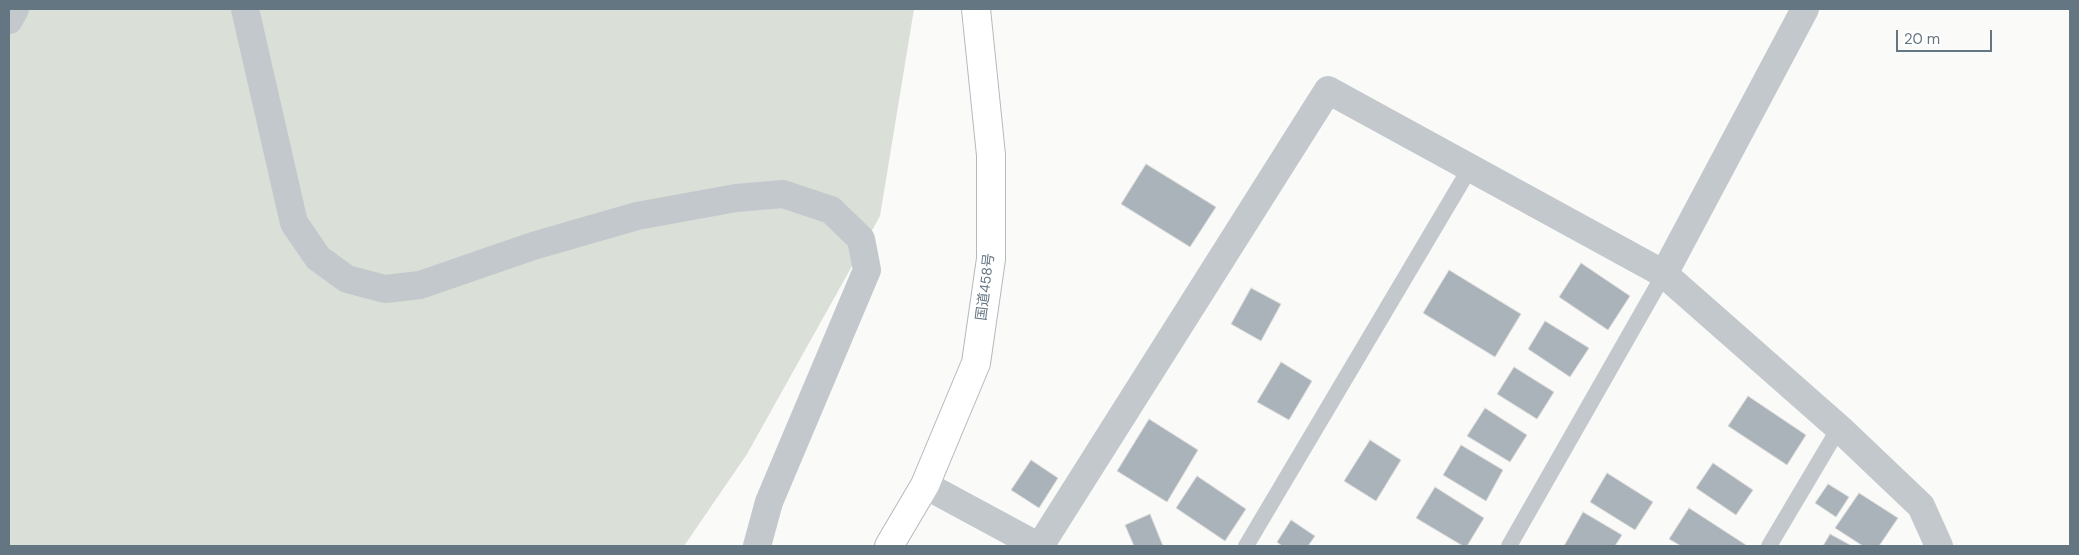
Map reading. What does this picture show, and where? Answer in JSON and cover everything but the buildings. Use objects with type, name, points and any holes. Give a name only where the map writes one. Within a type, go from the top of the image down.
[{"type":"highway","name":"国道458号","points":[[889,546],[925,485],[976,363],[991,259],[991,156],[976,9]]},
{"type":"street","points":[[9,20],[15,9]]},
{"type":"street","points":[[245,9],[294,223],[318,258],[346,279],[385,289],[420,285],[533,246],[637,216],[736,198],[783,194],[831,210],[861,239],[867,270],[769,502],[757,546]]},
{"type":"street","points":[[1664,274],[1805,9]]},
{"type":"street","points":[[925,485],[1039,546],[1328,90],[1664,274],[1839,428],[1921,506],[1940,546]]},
{"type":"lane","points":[[1246,546],[1470,168]]},
{"type":"lane","points":[[1509,546],[1664,274]]},
{"type":"lane","points":[[1769,546],[1839,428]]},
{"type":"shaded area","points":[[9,9],[914,9],[880,216],[747,454],[684,546],[9,546]]}]
